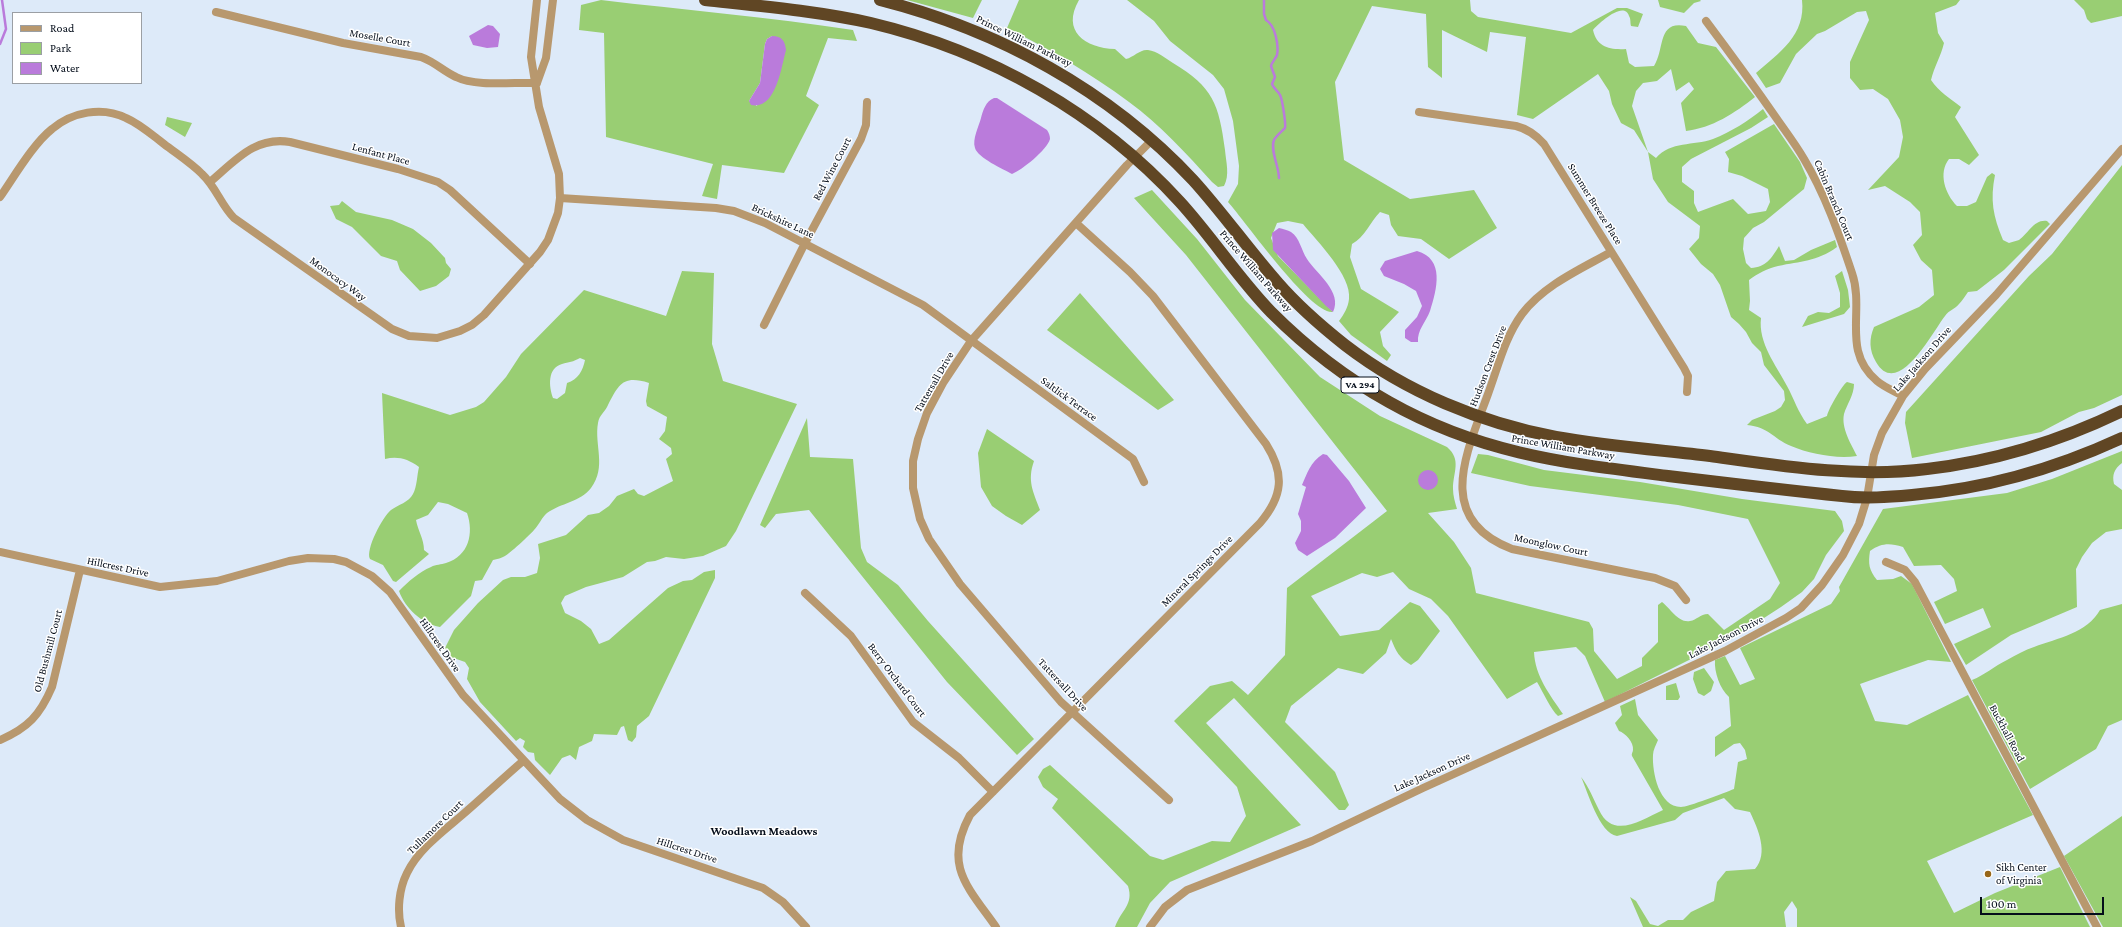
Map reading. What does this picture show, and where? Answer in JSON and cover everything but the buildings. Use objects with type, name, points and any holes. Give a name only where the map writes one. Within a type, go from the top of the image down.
[{"type":"highway","name":"Prince William Parkway","points":[[705,0],[826,14],[871,23],[945,45],[1004,71],[1047,94],[1097,127],[1134,158],[1182,205],[1270,311],[1312,349],[1336,368],[1387,402],[1442,428],[1472,440],[1532,457],[1590,466],[1846,497],[1867,498],[1940,492],[2001,481],[2066,462],[2122,438]]},
{"type":"highway","name":"Prince William Parkway","points":[[880,0],[940,17],[976,31],[1046,65],[1099,98],[1152,140],[1192,179],[1279,284],[1321,325],[1349,348],[1390,375],[1434,398],[1480,417],[1556,437],[1817,470],[1871,472],[1926,469],[2002,456],[2066,435],[2122,411]]},
{"type":"street","name":"Monocacy Way","points":[[0,197],[51,130],[64,120],[88,112],[111,113],[125,117],[193,166],[210,182],[227,210],[234,218],[380,322],[409,336],[437,338],[460,331],[472,325],[484,315],[530,264],[548,240],[554,226],[561,186],[557,163],[539,107],[537,83],[531,57],[537,0]]},
{"type":"street","name":"Monocacy Way","points":[[537,83],[546,58],[553,0]]},
{"type":"street","name":"Moselle Court","points":[[216,12],[343,43],[421,57],[433,61],[451,74],[465,80],[537,83]]},
{"type":"street","name":"Cabin Branch Court","points":[[1706,21],[1804,158],[1818,185],[1854,282],[1857,302],[1855,341],[1860,358],[1865,368],[1878,382],[1903,396]]},
{"type":"street","name":"Red Wine Court","points":[[764,325],[804,244],[861,139],[866,125],[867,102]]},
{"type":"street","name":"Summer Breeze Place","points":[[1419,112],[1484,120],[1516,126],[1528,130],[1544,144],[1684,368],[1688,376],[1687,392]]},
{"type":"street","name":"Lenfant Place","points":[[210,182],[252,148],[262,143],[277,140],[398,169],[444,186],[530,264]]},
{"type":"street","name":"Tattersall Drive","points":[[1152,140],[1134,158],[971,341],[943,383],[927,413],[918,439],[913,461],[913,488],[920,519],[929,539],[960,584],[1072,712],[1169,800]]},
{"type":"street","name":"Lake Jackson Drive","points":[[1150,927],[1165,907],[1187,890],[1312,841],[1423,788],[1725,651],[1786,618],[1812,597],[1843,555],[1859,524],[1867,498],[1873,457],[1882,433],[1903,396],[1926,369],[1996,295],[2122,149]]},
{"type":"street","name":"Brickshire Lane","points":[[560,198],[694,206],[734,211],[765,223],[923,305],[971,341]]},
{"type":"street","name":"Mineral Springs Drive","points":[[996,927],[963,879],[958,864],[957,849],[962,829],[970,815],[1260,523],[1272,509],[1277,496],[1279,483],[1275,459],[1266,444],[1152,296],[1130,272],[1076,223]]},
{"type":"street","name":"Hudson Crest Drive","points":[[1472,440],[1506,343],[1522,314],[1546,291],[1612,252]]},
{"type":"street","name":"Saltlick Terrace","points":[[971,341],[1133,459],[1144,482]]},
{"type":"street","name":"Moonglow Court","points":[[1472,440],[1462,474],[1464,501],[1474,522],[1491,539],[1512,549],[1655,578],[1675,586],[1686,600]]},
{"type":"street","name":"Hillcrest Drive","points":[[0,552],[142,584],[170,587],[217,581],[289,561],[308,558],[334,559],[346,562],[372,576],[390,592],[463,695],[560,799],[604,830],[622,840],[763,888],[783,902],[806,927]]},
{"type":"street","name":"Buckhall Road","points":[[1886,562],[1904,570],[1915,582],[2097,927]]},
{"type":"street","name":"Old Bushmill Court","points":[[0,740],[22,729],[34,719],[47,700],[52,687],[80,570]]},
{"type":"street","name":"Berry Orchard Court","points":[[805,593],[851,636],[913,722],[959,758],[993,792]]},
{"type":"street","name":"Tullamore Court","points":[[401,927],[399,913],[402,890],[407,873],[417,858],[440,834],[523,761]]},
{"type":"green space","points":[[601,0],[790,21],[853,30],[857,41],[828,38],[806,96],[819,105],[784,173],[722,165],[717,199],[702,196],[713,164],[606,137],[604,33],[579,30],[581,5]],"holes":[[[772,36],[757,106],[749,101],[760,83],[765,44],[767,39]]]},
{"type":"green space","points":[[907,0],[982,0],[973,18]]},
{"type":"green space","points":[[1019,0],[1079,0],[1074,11],[1073,21],[1079,36],[1086,41],[1104,48],[1115,49],[1126,59],[1145,50],[1155,52],[1197,80],[1212,98],[1220,120],[1227,168],[1227,177],[1224,186],[1218,187],[1212,182],[1183,150],[1129,102],[1069,62],[1007,28]]},
{"type":"green space","points":[[1127,0],[1470,0],[1471,11],[1478,17],[1571,33],[1617,8],[1627,8],[1643,14],[1638,27],[1631,26],[1630,18],[1626,12],[1617,12],[1605,19],[1593,30],[1597,40],[1601,44],[1614,49],[1626,49],[1629,63],[1635,67],[1654,66],[1663,37],[1670,27],[1677,25],[1686,26],[1698,43],[1716,47],[1755,97],[1723,119],[1705,127],[1686,131],[1681,103],[1694,89],[1689,82],[1676,91],[1671,69],[1657,81],[1643,83],[1636,91],[1632,106],[1648,152],[1634,130],[1621,123],[1612,104],[1609,91],[1598,74],[1533,119],[1517,115],[1526,37],[1490,32],[1487,52],[1442,30],[1442,78],[1428,67],[1426,14],[1372,6],[1335,82],[1344,160],[1410,199],[1474,190],[1497,228],[1449,259],[1421,239],[1398,236],[1391,225],[1389,215],[1380,212],[1357,241],[1352,244],[1350,257],[1361,289],[1399,312],[1380,332],[1383,346],[1391,355],[1387,361],[1351,335],[1339,321],[1346,311],[1349,299],[1345,280],[1332,259],[1303,224],[1288,221],[1277,223],[1271,238],[1278,256],[1333,312],[1323,309],[1295,284],[1228,202],[1238,184],[1239,166],[1233,121],[1224,89],[1213,75],[1170,41],[1154,21]]},
{"type":"green space","points":[[1658,0],[1701,1],[1694,3],[1684,13],[1660,7]]},
{"type":"green space","points":[[1802,0],[1960,0],[1956,5],[1935,13],[1938,33],[1944,43],[1931,80],[1941,91],[1961,107],[1955,117],[1979,155],[1969,165],[1959,159],[1949,159],[1944,171],[1944,183],[1946,190],[1957,206],[1967,206],[1976,202],[1987,177],[1992,173],[1995,175],[1993,184],[1993,208],[2003,240],[2009,243],[2019,240],[2038,222],[2047,221],[2050,224],[2004,270],[1977,291],[1968,292],[1957,306],[1947,314],[1914,359],[1904,368],[1894,373],[1885,372],[1874,358],[1870,344],[1874,327],[1919,307],[1934,295],[1932,270],[1921,260],[1913,245],[1922,235],[1920,212],[1910,202],[1885,186],[1868,190],[1899,157],[1903,137],[1900,120],[1888,99],[1873,89],[1860,90],[1850,78],[1850,62],[1869,20],[1866,11],[1857,12],[1825,31],[1817,34],[1796,54],[1780,83],[1766,88],[1756,73],[1782,50],[1795,33],[1800,23]]},
{"type":"green space","points":[[2074,0],[2122,0],[2122,16],[2091,23],[2087,19],[2084,10]]},
{"type":"green space","points":[[1763,109],[1768,117],[1751,128],[1691,159],[1682,167],[1682,182],[1694,191],[1694,203],[1698,212],[1733,199],[1748,214],[1766,211],[1770,202],[1768,189],[1742,176],[1728,172],[1729,159],[1725,152],[1774,124],[1800,162],[1807,178],[1804,189],[1764,222],[1753,228],[1744,238],[1743,249],[1746,263],[1751,268],[1761,266],[1768,262],[1779,246],[1785,261],[1794,260],[1811,250],[1835,240],[1837,247],[1822,256],[1770,268],[1749,280],[1749,310],[1761,318],[1762,336],[1765,345],[1807,424],[1827,416],[1845,384],[1847,382],[1854,384],[1853,392],[1843,419],[1847,436],[1857,456],[1840,457],[1806,451],[1785,443],[1766,430],[1747,425],[1752,420],[1781,407],[1785,400],[1784,391],[1764,365],[1761,352],[1752,343],[1746,332],[1731,317],[1720,285],[1713,274],[1701,264],[1689,249],[1699,238],[1700,226],[1668,202],[1653,179],[1648,152],[1656,158],[1668,149],[1675,146],[1713,139],[1739,126]]},
{"type":"green space","points":[[167,117],[192,123],[185,137],[165,125]]},
{"type":"green space","points":[[2122,165],[2122,395],[2094,408],[2079,412],[2041,432],[1912,458],[1905,423],[1906,412],[2029,276],[2052,254]]},
{"type":"green space","points":[[1152,190],[1197,239],[1245,300],[1320,377],[1380,416],[1447,447],[1452,452],[1456,466],[1453,489],[1457,509],[1428,513],[1454,542],[1471,568],[1476,593],[1589,622],[1593,629],[1594,651],[1617,679],[1642,666],[1642,658],[1658,642],[1658,605],[1662,602],[1682,620],[1690,621],[1708,614],[1724,630],[1770,599],[1780,583],[1748,519],[1678,505],[1530,486],[1471,473],[1478,454],[1488,455],[1544,470],[1640,482],[1742,499],[1835,511],[1842,521],[1844,531],[1826,555],[1814,579],[1802,592],[1733,638],[1605,702],[1585,656],[1576,647],[1534,652],[1540,677],[1563,714],[1558,716],[1537,682],[1507,699],[1448,616],[1431,599],[1409,589],[1393,572],[1377,577],[1362,573],[1311,596],[1340,636],[1379,630],[1410,602],[1420,606],[1440,631],[1418,660],[1411,665],[1398,654],[1391,639],[1386,653],[1363,674],[1338,668],[1291,706],[1285,722],[1335,772],[1349,805],[1345,810],[1339,810],[1234,698],[1206,723],[1301,825],[1170,882],[1150,903],[1137,927],[1115,927],[1128,903],[1128,886],[1052,808],[1058,799],[1043,787],[1038,777],[1043,769],[1050,765],[1150,856],[1163,860],[1212,841],[1230,842],[1246,816],[1237,787],[1174,721],[1210,686],[1232,681],[1248,695],[1285,655],[1287,588],[1387,511],[1186,255],[1134,198]]},
{"type":"green space","points":[[342,201],[356,212],[392,220],[413,229],[431,243],[445,258],[446,263],[451,269],[449,276],[436,286],[420,291],[400,270],[397,261],[381,256],[352,227],[336,219],[330,206],[339,205]]},
{"type":"green space","points":[[682,271],[714,273],[712,344],[723,381],[797,404],[736,531],[726,546],[703,556],[684,559],[666,557],[647,562],[623,577],[586,587],[565,596],[561,603],[565,613],[581,621],[591,629],[599,644],[609,640],[668,588],[683,581],[692,580],[704,572],[715,570],[715,578],[649,716],[637,726],[636,737],[632,742],[628,740],[624,726],[621,727],[617,735],[594,734],[592,741],[579,747],[576,760],[570,755],[562,758],[550,775],[535,760],[534,753],[528,752],[523,747],[525,741],[520,738],[516,741],[480,702],[467,679],[469,668],[465,662],[448,656],[445,648],[454,630],[478,603],[503,580],[511,577],[525,577],[537,573],[540,558],[538,544],[566,535],[588,515],[599,513],[609,506],[617,496],[634,489],[638,494],[644,496],[673,481],[666,459],[672,454],[671,448],[659,439],[665,431],[667,417],[647,406],[646,401],[649,383],[633,380],[623,383],[615,392],[599,420],[597,439],[599,464],[596,480],[591,488],[587,493],[547,513],[532,532],[507,555],[493,560],[482,580],[475,581],[471,596],[440,627],[421,619],[415,614],[405,603],[399,591],[422,571],[454,560],[460,555],[468,543],[470,528],[469,521],[467,513],[448,504],[438,502],[428,515],[416,520],[424,550],[429,554],[396,582],[393,581],[383,565],[370,559],[369,555],[372,541],[384,519],[391,510],[406,501],[413,494],[419,467],[403,459],[385,459],[382,393],[450,415],[476,407],[484,402],[506,377],[521,354],[584,290],[666,316]],"holes":[[[580,358],[585,360],[577,377],[571,382],[567,383],[565,393],[557,399],[553,398],[550,378],[554,369],[557,366]]]},
{"type":"green space","points":[[1842,271],[1848,290],[1850,307],[1844,314],[1802,327],[1808,316],[1818,312],[1829,313],[1840,307],[1840,293],[1835,276]]},
{"type":"green space","points":[[1080,293],[1174,400],[1158,410],[1047,330]]},
{"type":"green space","points":[[807,418],[810,457],[853,459],[861,548],[867,562],[898,585],[928,621],[1034,739],[1017,755],[947,682],[809,510],[776,514],[765,528],[760,525]]},
{"type":"green space","points":[[987,429],[1034,461],[1031,480],[1033,491],[1040,510],[1022,525],[992,506],[981,487],[978,453]]},
{"type":"green space","points":[[2122,451],[2122,463],[2115,470],[2113,478],[2114,484],[2122,490],[2122,529],[2106,532],[2092,543],[2082,557],[2076,569],[2077,607],[2011,635],[1966,665],[1954,644],[1991,627],[1983,608],[1945,624],[1934,602],[1957,591],[1954,579],[1941,565],[1914,566],[1903,547],[1894,545],[1886,544],[1878,546],[1870,551],[1870,567],[1877,580],[1893,579],[1901,576],[1912,584],[1951,662],[1928,660],[1860,684],[1875,721],[1907,725],[1968,695],[2033,815],[1927,861],[1954,913],[1995,893],[2060,867],[2090,927],[1797,927],[1797,909],[1792,901],[1784,912],[1786,927],[1643,927],[1630,897],[1636,901],[1650,924],[1658,926],[1668,920],[1683,920],[1691,912],[1714,901],[1717,882],[1726,871],[1755,869],[1759,863],[1762,848],[1759,833],[1750,812],[1735,809],[1724,798],[1683,813],[1675,820],[1617,836],[1605,828],[1595,811],[1581,777],[1589,789],[1599,810],[1605,819],[1612,824],[1620,826],[1628,825],[1663,810],[1632,756],[1633,747],[1631,741],[1619,731],[1615,723],[1622,715],[1620,706],[1635,699],[1638,715],[1658,740],[1653,753],[1654,770],[1658,787],[1667,801],[1673,805],[1681,807],[1706,800],[1734,789],[1738,762],[1747,759],[1745,750],[1740,743],[1734,744],[1715,757],[1715,737],[1731,726],[1729,697],[1723,690],[1718,680],[1715,660],[1725,656],[1740,685],[1755,679],[1740,648],[1831,604],[1840,591],[1839,587],[1883,509],[2007,493],[2052,479]]},
{"type":"green space","points":[[2122,604],[2122,720],[2108,726],[2096,749],[2030,789],[1972,680],[2024,651],[2071,634],[2088,624],[2100,610]]},
{"type":"green space","points":[[1704,668],[1714,682],[1711,691],[1704,696],[1698,693],[1693,679],[1694,672]]},
{"type":"green space","points":[[1676,683],[1680,697],[1678,700],[1666,700],[1666,686]]},
{"type":"green space","points":[[2122,816],[2122,927],[2103,927],[2064,856]]},
{"type":"water","points":[[488,25],[493,26],[500,34],[498,47],[487,48],[473,45],[469,36]]},
{"type":"water","points":[[772,36],[781,38],[786,47],[779,77],[772,95],[766,101],[759,105],[751,105],[749,101],[760,83],[765,44],[767,39]]},
{"type":"water","points":[[997,98],[1047,130],[1050,136],[1048,143],[1039,154],[1028,164],[1012,174],[981,156],[977,152],[974,144],[985,106],[991,99]]},
{"type":"water","points":[[1279,228],[1291,232],[1294,235],[1307,259],[1332,290],[1335,305],[1333,312],[1273,250],[1272,233]]},
{"type":"water","points":[[1417,251],[1426,255],[1432,261],[1437,276],[1435,293],[1430,311],[1420,330],[1418,342],[1411,342],[1405,338],[1405,330],[1417,317],[1422,306],[1416,291],[1404,284],[1384,276],[1380,269],[1385,261]]},
{"type":"water","points":[[1323,454],[1327,455],[1349,481],[1366,508],[1335,538],[1307,556],[1298,550],[1295,543],[1301,531],[1301,521],[1298,514],[1306,487],[1302,485],[1312,464]]},
{"type":"water","points":[[1428,470],[1435,473],[1438,480],[1435,487],[1428,490],[1421,487],[1418,480],[1421,473]]},
{"type":"waterway","points":[[0,44],[6,29],[2,0]]},
{"type":"waterway","points":[[1264,0],[1264,14],[1266,20],[1272,26],[1276,36],[1277,46],[1277,55],[1271,66],[1275,77],[1272,84],[1281,97],[1285,121],[1285,128],[1275,138],[1273,144],[1279,178]]},
{"type":"place","name":"Sikh Center of Virginia","points":[[1988,874]]},
{"type":"district","name":"Woodlawn Meadows","points":[[764,831]]}]
